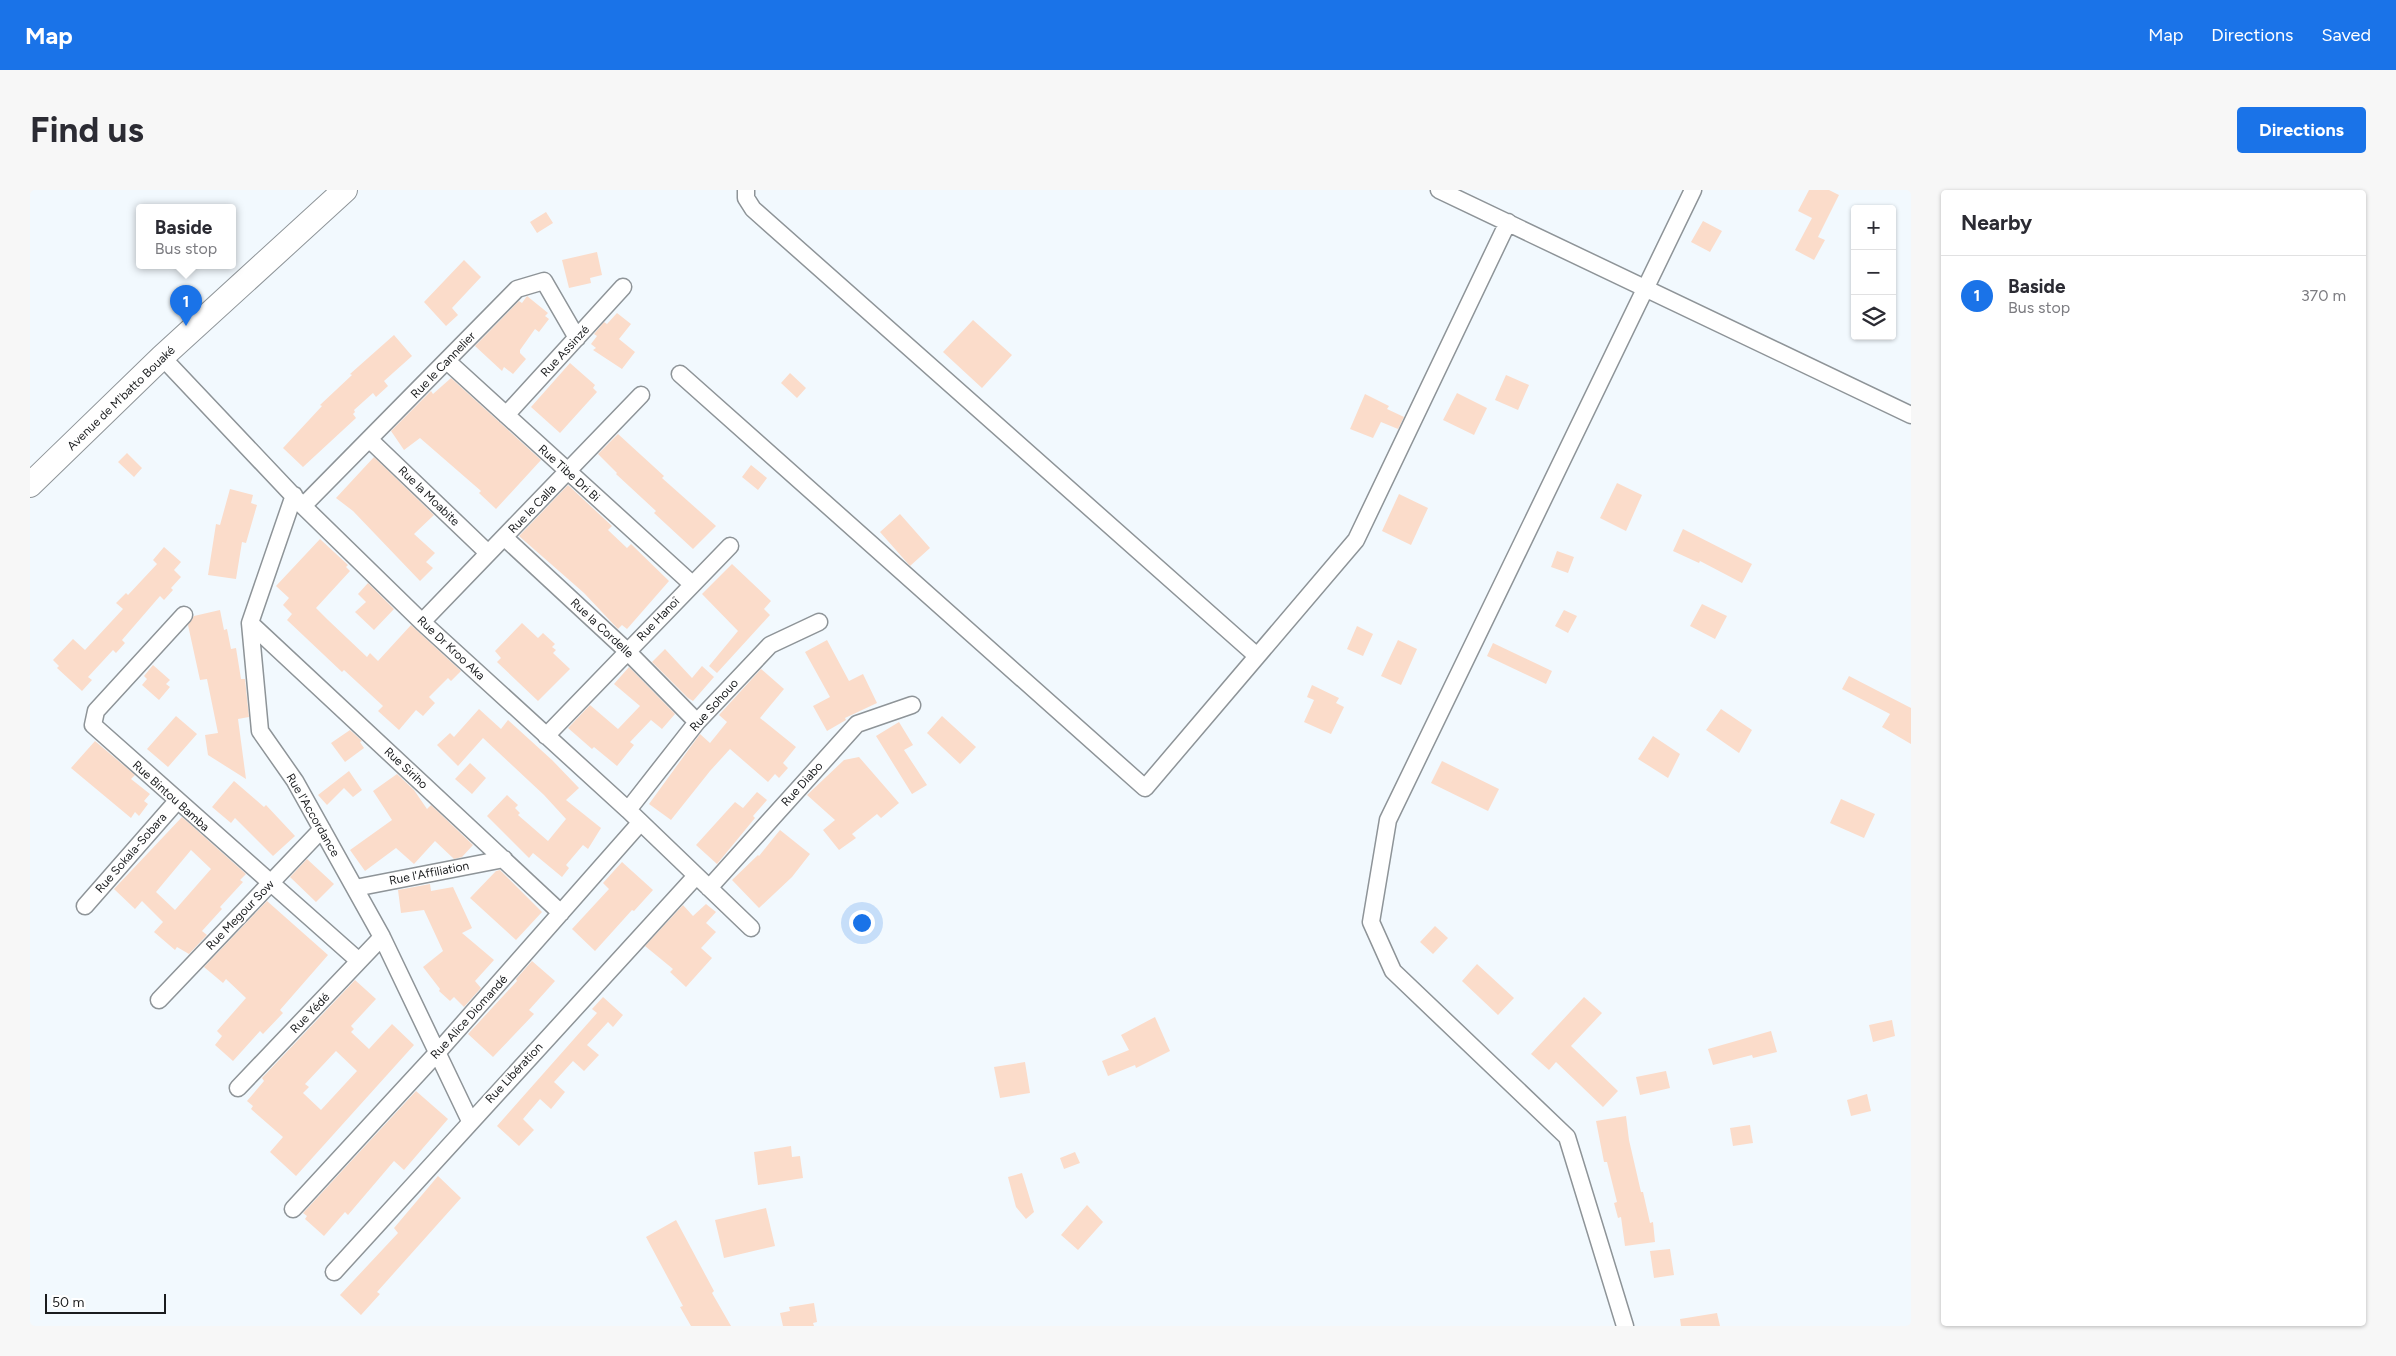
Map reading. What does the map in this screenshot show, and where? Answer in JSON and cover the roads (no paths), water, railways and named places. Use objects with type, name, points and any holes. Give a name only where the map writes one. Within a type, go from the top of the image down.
[{"type":"street","name":"Avenue de M'batto Bouaké","points":[[30,485],[162,357],[345,190]]},
{"type":"street","points":[[746,190],[746,198],[753,209],[1257,656]]},
{"type":"street","points":[[1440,190],[1911,415]]},
{"type":"street","points":[[1626,1326],[1567,1137],[1393,971],[1371,922],[1388,820],[1647,289],[1693,190]]},
{"type":"street","points":[[680,374],[1145,788],[1356,540],[1508,222]]},
{"type":"street","name":"Rue le Cannelier","points":[[299,500],[369,439],[517,289],[544,282],[576,338]]},
{"type":"street","name":"Rue Assinzé","points":[[506,415],[624,287]]},
{"type":"street","name":"Rue Dr Kroo Aka","points":[[162,357],[299,500],[422,622],[628,810],[751,928]]},
{"type":"street","name":"Rue Tibe Dri Bi","points":[[447,361],[692,584]]},
{"type":"street","name":"Rue le Calla","points":[[422,622],[642,395]]},
{"type":"street","name":"Rue la Moabite","points":[[369,439],[488,553]]},
{"type":"street","name":"Rue l'Accordance","points":[[299,500],[250,623],[260,731],[295,781],[382,937],[470,1121]]},
{"type":"street","name":"Rue la Cordelle","points":[[504,537],[627,651],[697,722]]},
{"type":"street","name":"Rue Hanoï","points":[[546,736],[730,546]]},
{"type":"street","name":"Rue Bintou Bamba","points":[[184,615],[96,711],[92,725],[359,961]]},
{"type":"street","name":"Rue Sohouo","points":[[628,810],[697,722],[770,645],[819,622]]},
{"type":"street","name":"Rue Siriho","points":[[250,623],[561,913]]},
{"type":"street","name":"Rue Diabo","points":[[709,888],[857,724],[912,705]]},
{"type":"street","name":"Rue Sokala-Sobara","points":[[85,906],[177,801]]},
{"type":"street","name":"Rue Alice Diomandé","points":[[294,1209],[437,1053],[640,822]]},
{"type":"street","name":"Rue Megour Sow","points":[[159,1000],[322,829]]},
{"type":"street","name":"Rue l'Affiliation","points":[[354,888],[504,859]]},
{"type":"street","name":"Rue Libération","points":[[334,1272],[470,1121],[696,876]]},
{"type":"street","name":"Rue Yédé","points":[[238,1088],[382,937]]},
{"type":"place","name":"Baside","points":[[186,326]]}]
